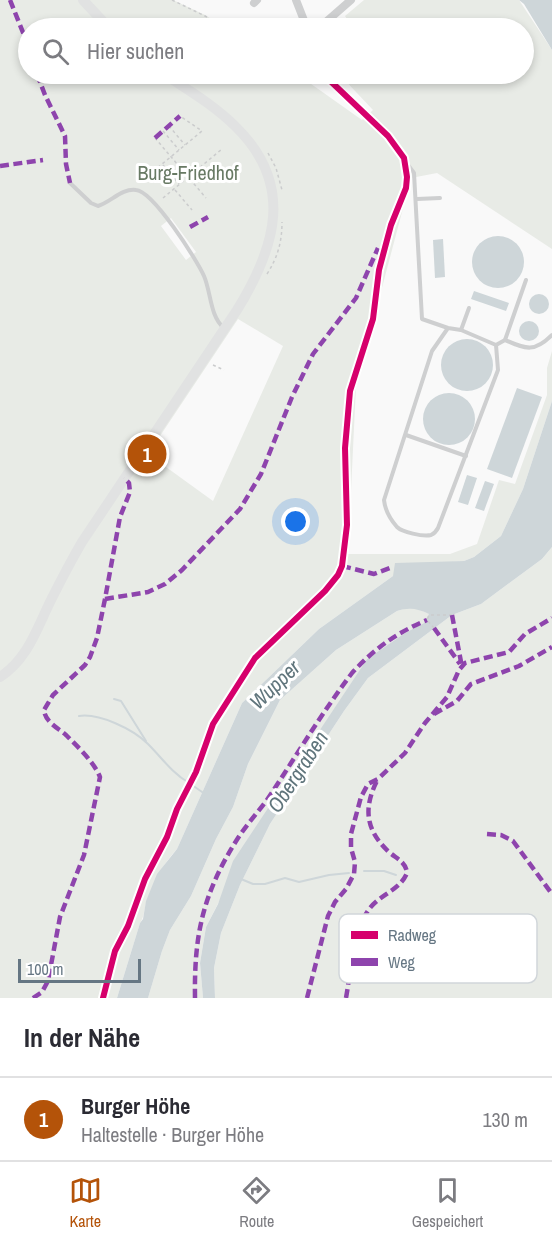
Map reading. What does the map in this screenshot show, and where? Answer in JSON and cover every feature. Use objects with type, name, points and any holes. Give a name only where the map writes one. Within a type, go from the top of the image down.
[{"type":"main road","points":[[83,0],[100,18]]},
{"type":"main road","points":[[0,677],[13,668],[24,654],[82,542],[257,283],[266,256],[273,221],[273,198],[267,173],[252,144],[232,123],[178,84]]},
{"type":"street","points":[[296,0],[303,18]]},
{"type":"street","points":[[330,18],[351,0]]},
{"type":"lane","points":[[333,84],[388,136],[416,177],[423,319],[461,330],[496,345]]},
{"type":"lane","points":[[70,183],[91,203],[98,206],[125,192],[139,190],[148,196],[168,220],[203,273],[217,320],[225,328]]},
{"type":"lane","points":[[417,199],[440,198]]},
{"type":"lane","points":[[496,345],[505,340],[526,280]]},
{"type":"lane","points":[[461,330],[469,308]]},
{"type":"lane","points":[[448,328],[432,351],[384,500],[389,516],[400,529],[427,535],[436,532],[498,370],[496,345]]},
{"type":"lane","points":[[505,340],[533,348],[541,345],[552,335]]},
{"type":"lane","points":[[406,435],[466,456]]},
{"type":"path","points":[[172,0],[210,18]]},
{"type":"path","points":[[144,179],[202,131],[180,116]]},
{"type":"path","points":[[169,126],[185,145]]},
{"type":"path","points":[[163,131],[179,150]]},
{"type":"path","points":[[155,138],[206,198]]},
{"type":"path","points":[[163,198],[222,149]]},
{"type":"path","points":[[267,151],[276,168],[282,194]]},
{"type":"path","points":[[162,164],[179,185]]},
{"type":"path","points":[[174,189],[192,210]]},
{"type":"path","points":[[257,283],[274,263],[282,241],[282,219]]},
{"type":"path","points":[[209,363],[224,370]]},
{"type":"path","points":[[434,628],[427,620],[429,615],[452,615]]},
{"type":"green space","name":"Burg-Friedhof","points":[[0,0],[173,0],[210,18],[18,18],[18,84],[311,84],[362,120],[373,110],[348,84],[534,84],[534,23],[552,50],[552,249],[437,173],[411,178],[356,386],[348,554],[450,554],[477,544],[499,480],[515,484],[547,395],[547,368],[552,351],[552,401],[523,489],[501,536],[474,557],[464,561],[440,563],[393,576],[319,629],[242,703],[177,849],[163,867],[150,893],[117,998],[0,998]],"holes":[[[171,218],[196,252],[186,260],[161,226]],[[238,319],[283,346],[213,501],[148,454]]]},
{"type":"green space","points":[[364,0],[519,0],[531,18],[346,18],[345,16]]},
{"type":"green space","points":[[552,547],[552,998],[215,998],[214,968],[221,933],[240,885],[270,824],[368,678],[452,615],[481,604],[542,559]]},
{"type":"green space","points":[[407,608],[430,614],[424,623],[367,659],[256,829],[206,927],[200,963],[203,998],[148,998],[170,930],[191,896],[233,807],[248,764],[280,700],[336,650],[397,611]]},
{"type":"water","points":[[519,0],[552,0],[552,50],[534,18]]},
{"type":"water","points":[[493,236],[503,236],[517,243],[524,262],[517,281],[503,288],[493,288],[483,284],[476,277],[472,267],[472,257],[476,247],[483,240]]},
{"type":"water","points":[[443,239],[445,277],[435,278],[433,240]]},
{"type":"water","points":[[474,291],[509,303],[506,311],[471,299]]},
{"type":"water","points":[[535,294],[543,294],[549,300],[549,308],[543,314],[535,314],[529,308],[529,300]]},
{"type":"water","points":[[525,321],[533,321],[539,327],[539,335],[533,341],[525,341],[519,335],[519,327]]},
{"type":"water","points":[[462,339],[472,339],[481,343],[489,351],[493,365],[489,379],[481,387],[472,391],[462,391],[453,387],[445,379],[441,370],[441,360],[445,351],[453,343]]},
{"type":"water","points":[[517,388],[542,397],[512,478],[487,469]]},
{"type":"water","points":[[449,393],[463,397],[471,405],[475,419],[471,433],[463,441],[449,445],[435,441],[427,433],[423,419],[427,405],[435,397]]},
{"type":"water","points":[[552,401],[552,547],[542,559],[481,604],[452,615],[368,678],[270,824],[240,885],[221,933],[214,968],[215,998],[203,998],[200,963],[206,927],[218,904],[233,861],[367,659],[424,623],[429,614],[414,609],[397,611],[336,650],[280,700],[248,764],[233,807],[191,896],[170,930],[148,998],[117,998],[143,919],[146,901],[157,874],[177,849],[242,703],[319,629],[393,576],[395,563],[464,561],[474,557],[501,536],[523,489]]},
{"type":"water","points":[[467,475],[477,478],[468,505],[458,502]]},
{"type":"water","points":[[485,481],[494,484],[484,511],[475,508]]},
{"type":"waterway","points":[[114,699],[121,701],[146,741]]},
{"type":"waterway","points":[[79,716],[106,720],[134,733],[189,783]]},
{"type":"waterway","points":[[192,785],[205,794]]},
{"type":"waterway","points":[[364,871],[384,871],[396,875]]},
{"type":"waterway","points":[[241,879],[253,884],[265,884],[285,878],[299,882],[349,873]]},
{"type":"marked path","points":[[10,0],[18,20]]},
{"type":"marked path","points":[[41,84],[65,136],[66,164],[70,183]]},
{"type":"marked path","points":[[155,138],[180,116]]},
{"type":"marked path","points":[[0,166],[43,160]]},
{"type":"marked path","points":[[190,227],[208,217]]},
{"type":"marked path","points":[[105,599],[148,592],[165,584],[182,570],[240,509],[261,474],[292,397],[313,354],[356,298],[378,248]]},
{"type":"marked path","points":[[33,998],[42,992],[48,981],[60,917],[84,855],[100,777],[85,755],[49,721],[44,710],[53,695],[85,665],[97,638],[120,517],[130,492],[129,483],[124,478]]},
{"type":"marked path","points":[[342,566],[374,574],[390,568]]},
{"type":"marked path","points":[[452,615],[462,667]]},
{"type":"marked path","points":[[307,998],[328,916],[354,874],[355,862],[351,848],[351,834],[361,797],[368,784],[378,779],[405,753],[425,723],[447,697],[459,670],[465,663],[509,652],[525,634],[552,618]]},
{"type":"marked path","points":[[195,998],[196,954],[203,915],[216,877],[238,838],[269,797],[352,673],[386,642],[427,620]]},
{"type":"marked path","points":[[434,628],[460,664]]},
{"type":"marked path","points":[[434,714],[457,701],[471,684],[519,666],[552,647]]},
{"type":"marked path","points":[[366,914],[374,903],[400,884],[407,873],[403,863],[381,844],[371,827],[370,799],[378,779]]},
{"type":"marked path","points":[[487,834],[501,835],[513,841],[552,894]]},
{"type":"marked path","points":[[346,998],[349,983]]},
{"type":"cycle path","points":[[103,998],[115,951],[128,926],[145,879],[196,772],[213,724],[255,658],[325,591],[342,566],[347,525],[345,448],[350,391],[373,319],[379,270],[391,225],[406,188],[407,177],[404,158],[388,136],[333,84]]},
{"type":"place","name":"Burger Höhe","points":[[147,454]]},
{"type":"water label","name":"Wupper","points":[[275,685]]},
{"type":"water label","name":"Obergraben","points":[[298,772]]}]
